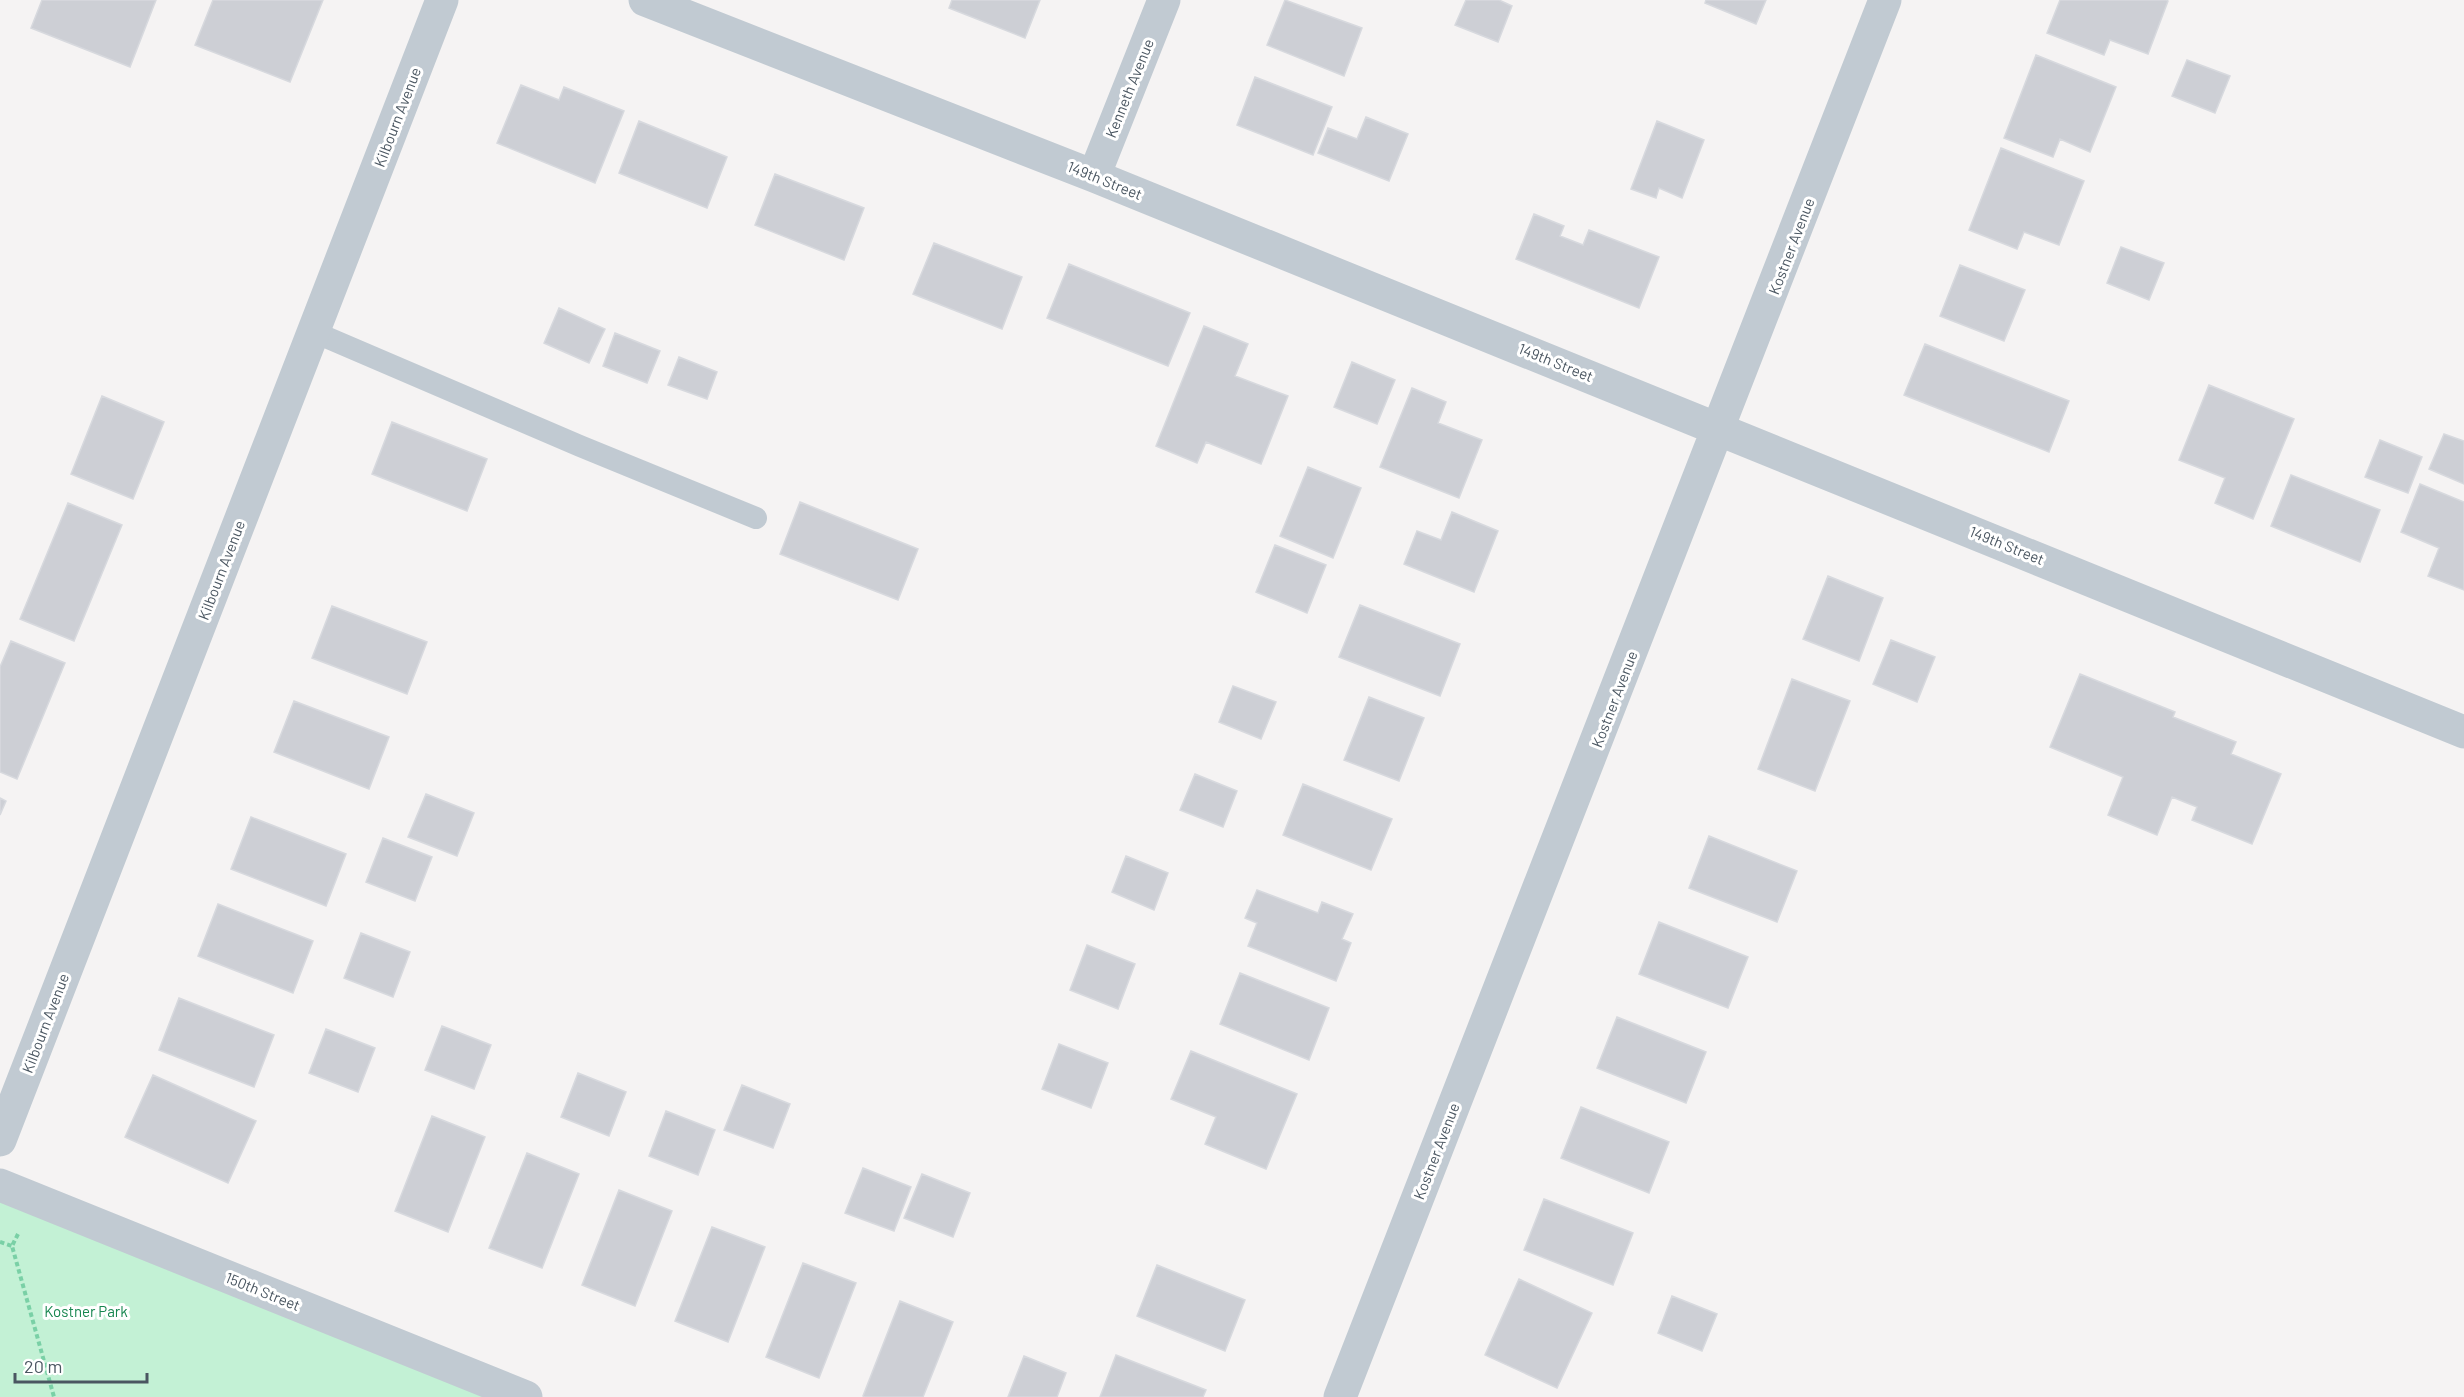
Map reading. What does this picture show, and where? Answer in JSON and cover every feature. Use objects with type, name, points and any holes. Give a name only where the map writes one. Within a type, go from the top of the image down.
[{"type":"street","name":"Kilbourn Avenue","points":[[0,1140],[442,0]]},
{"type":"street","name":"149th Street","points":[[645,0],[1094,176],[1720,428],[2464,732]]},
{"type":"street","name":"Kenneth Avenue","points":[[1094,176],[1164,0]]},
{"type":"street","name":"Kostner Avenue","points":[[1340,1397],[1886,0]]},
{"type":"street","name":"150th Street","points":[[0,1185],[526,1397]]},
{"type":"lane","points":[[314,332],[580,446],[756,518]]},
{"type":"path","points":[[34,1198],[12,1246],[54,1397]]},
{"type":"path","points":[[0,1242],[12,1246]]},
{"type":"green space","name":"Kostner Park","points":[[0,1184],[526,1397],[0,1397]]},
{"type":"building","points":[[42,0],[156,0],[130,67],[31,28]]},
{"type":"building","points":[[213,0],[323,0],[290,82],[195,45]]},
{"type":"building","points":[[952,0],[1040,0],[1025,38],[949,8]]},
{"type":"building","points":[[1285,0],[1362,28],[1344,76],[1267,45]]},
{"type":"building","points":[[1466,0],[1499,0],[1512,6],[1498,42],[1455,25]]},
{"type":"building","points":[[1706,0],[1766,0],[1756,24],[1705,3]]},
{"type":"building","points":[[2060,0],[2168,1],[2148,54],[2110,40],[2104,55],[2047,33]]},
{"type":"building","points":[[2036,55],[2116,87],[2090,152],[2060,139],[2053,157],[2004,138]]},
{"type":"building","points":[[2187,60],[2230,76],[2215,113],[2172,96]]},
{"type":"building","points":[[1255,77],[1332,107],[1313,155],[1237,125]]},
{"type":"building","points":[[521,85],[559,100],[564,87],[624,111],[595,183],[497,143]]},
{"type":"building","points":[[1366,117],[1408,134],[1389,181],[1318,153],[1328,128],[1357,139]]},
{"type":"building","points":[[639,121],[727,157],[707,208],[619,173]]},
{"type":"building","points":[[1657,121],[1704,140],[1682,198],[1659,188],[1656,198],[1631,189]]},
{"type":"building","points":[[2001,148],[2084,181],[2059,245],[2024,232],[2017,249],[1969,230]]},
{"type":"building","points":[[775,174],[864,208],[844,260],[755,225]]},
{"type":"building","points":[[1534,214],[1564,226],[1560,236],[1583,245],[1589,230],[1659,257],[1639,308],[1516,259]]},
{"type":"building","points":[[934,243],[1022,277],[1002,329],[913,294]]},
{"type":"building","points":[[2121,247],[2164,263],[2149,300],[2107,283]]},
{"type":"building","points":[[1069,264],[1190,313],[1168,366],[1047,318]]},
{"type":"building","points":[[1960,265],[2025,290],[2004,341],[1940,316]]},
{"type":"building","points":[[559,308],[605,329],[589,363],[544,343]]},
{"type":"building","points":[[1204,326],[1248,344],[1235,376],[1288,396],[1261,464],[1206,442],[1197,463],[1156,446]]},
{"type":"building","points":[[615,333],[660,351],[647,383],[603,366]]},
{"type":"building","points":[[1925,344],[2069,401],[2049,452],[1904,395]]},
{"type":"building","points":[[679,357],[717,372],[707,399],[668,385]]},
{"type":"building","points":[[1352,362],[1395,380],[1377,424],[1334,407]]},
{"type":"building","points":[[2209,385],[2294,419],[2253,519],[2215,503],[2225,478],[2179,460]]},
{"type":"building","points":[[1412,388],[1446,402],[1438,423],[1482,440],[1459,498],[1380,467]]},
{"type":"building","points":[[102,396],[164,422],[133,499],[71,474]]},
{"type":"building","points":[[392,422],[487,459],[467,511],[372,474]]},
{"type":"building","points":[[2444,434],[2464,441],[2464,484],[2429,469]]},
{"type":"building","points":[[2380,440],[2422,457],[2408,493],[2365,477]]},
{"type":"building","points":[[1308,467],[1361,488],[1333,558],[1280,536]]},
{"type":"building","points":[[2291,475],[2380,510],[2360,562],[2271,526]]},
{"type":"building","points":[[2420,484],[2464,502],[2464,590],[2428,576],[2439,548],[2401,532]]},
{"type":"building","points":[[800,502],[918,549],[898,600],[780,554]]},
{"type":"building","points":[[68,503],[122,525],[74,641],[20,619]]},
{"type":"building","points":[[1452,512],[1498,531],[1474,592],[1404,564],[1417,531],[1441,540]]},
{"type":"building","points":[[1275,545],[1326,565],[1307,613],[1256,592]]},
{"type":"building","points":[[1828,576],[1883,598],[1859,661],[1803,639]]},
{"type":"building","points":[[1360,605],[1460,644],[1440,696],[1339,657]]},
{"type":"building","points":[[332,606],[427,642],[407,694],[312,658]]},
{"type":"building","points":[[1891,640],[1935,657],[1917,702],[1873,684]]},
{"type":"building","points":[[11,641],[65,663],[17,779],[0,772],[0,667]]},
{"type":"building","points":[[2080,674],[2175,712],[2173,717],[2236,742],[2231,754],[2281,774],[2252,844],[2192,820],[2197,807],[2172,797],[2157,835],[2108,815],[2123,777],[2050,747]]},
{"type":"building","points":[[1792,679],[1850,701],[1815,791],[1758,769]]},
{"type":"building","points":[[1233,686],[1276,702],[1261,739],[1219,722]]},
{"type":"building","points":[[1369,697],[1424,718],[1399,781],[1344,760]]},
{"type":"building","points":[[294,701],[389,737],[369,789],[274,752]]},
{"type":"building","points":[[1195,774],[1237,791],[1223,827],[1180,810]]},
{"type":"building","points":[[1303,784],[1392,819],[1371,870],[1283,835]]},
{"type":"building","points":[[426,794],[474,813],[457,856],[408,837]]},
{"type":"building","points":[[0,798],[6,801],[0,815]]},
{"type":"building","points":[[251,817],[346,854],[326,906],[231,869]]},
{"type":"building","points":[[1709,836],[1797,871],[1777,922],[1689,888]]},
{"type":"building","points":[[383,838],[432,857],[415,901],[366,882]]},
{"type":"building","points":[[1126,856],[1168,873],[1154,910],[1112,892]]},
{"type":"building","points":[[1257,890],[1318,913],[1322,902],[1353,914],[1342,939],[1351,943],[1336,981],[1248,946],[1257,923],[1245,918]]},
{"type":"building","points":[[218,904],[313,941],[293,993],[198,956]]},
{"type":"building","points":[[1659,922],[1748,957],[1728,1008],[1639,974]]},
{"type":"building","points":[[361,933],[410,952],[393,997],[344,978]]},
{"type":"building","points":[[1087,945],[1135,964],[1118,1009],[1070,990]]},
{"type":"building","points":[[1240,973],[1329,1008],[1309,1060],[1220,1024]]},
{"type":"building","points":[[179,998],[274,1035],[254,1087],[159,1050]]},
{"type":"building","points":[[1617,1017],[1706,1052],[1686,1103],[1597,1068]]},
{"type":"building","points":[[442,1026],[491,1045],[474,1089],[425,1070]]},
{"type":"building","points":[[326,1029],[375,1048],[358,1092],[309,1073]]},
{"type":"building","points":[[1059,1044],[1108,1063],[1091,1108],[1042,1089]]},
{"type":"building","points":[[1191,1051],[1297,1094],[1266,1169],[1205,1144],[1216,1117],[1171,1099]]},
{"type":"building","points":[[578,1073],[626,1092],[609,1136],[561,1117]]},
{"type":"building","points":[[153,1075],[256,1121],[228,1183],[125,1137]]},
{"type":"building","points":[[742,1085],[790,1104],[773,1148],[724,1130]]},
{"type":"building","points":[[1581,1107],[1669,1142],[1649,1193],[1561,1158]]},
{"type":"building","points":[[666,1111],[715,1130],[698,1175],[649,1156]]},
{"type":"building","points":[[432,1116],[485,1137],[448,1232],[395,1211]]},
{"type":"building","points":[[527,1153],[579,1174],[542,1268],[489,1248]]},
{"type":"building","points":[[863,1168],[911,1187],[894,1231],[845,1213]]},
{"type":"building","points":[[922,1174],[970,1193],[953,1237],[904,1218]]},
{"type":"building","points":[[619,1190],[672,1211],[635,1306],[582,1285]]},
{"type":"building","points":[[1544,1199],[1633,1233],[1613,1285],[1524,1250]]},
{"type":"building","points":[[712,1227],[765,1247],[728,1342],[675,1321]]},
{"type":"building","points":[[803,1263],[856,1283],[819,1378],[766,1357]]},
{"type":"building","points":[[1157,1265],[1245,1300],[1225,1351],[1137,1316]]},
{"type":"building","points":[[1519,1279],[1592,1313],[1557,1388],[1485,1355]]},
{"type":"building","points":[[1672,1296],[1717,1314],[1702,1351],[1658,1333]]},
{"type":"building","points":[[900,1301],[953,1322],[923,1397],[865,1397],[863,1396]]},
{"type":"building","points":[[1116,1355],[1206,1390],[1203,1397],[1100,1397]]},
{"type":"building","points":[[1024,1356],[1066,1373],[1057,1397],[1008,1397]]}]
